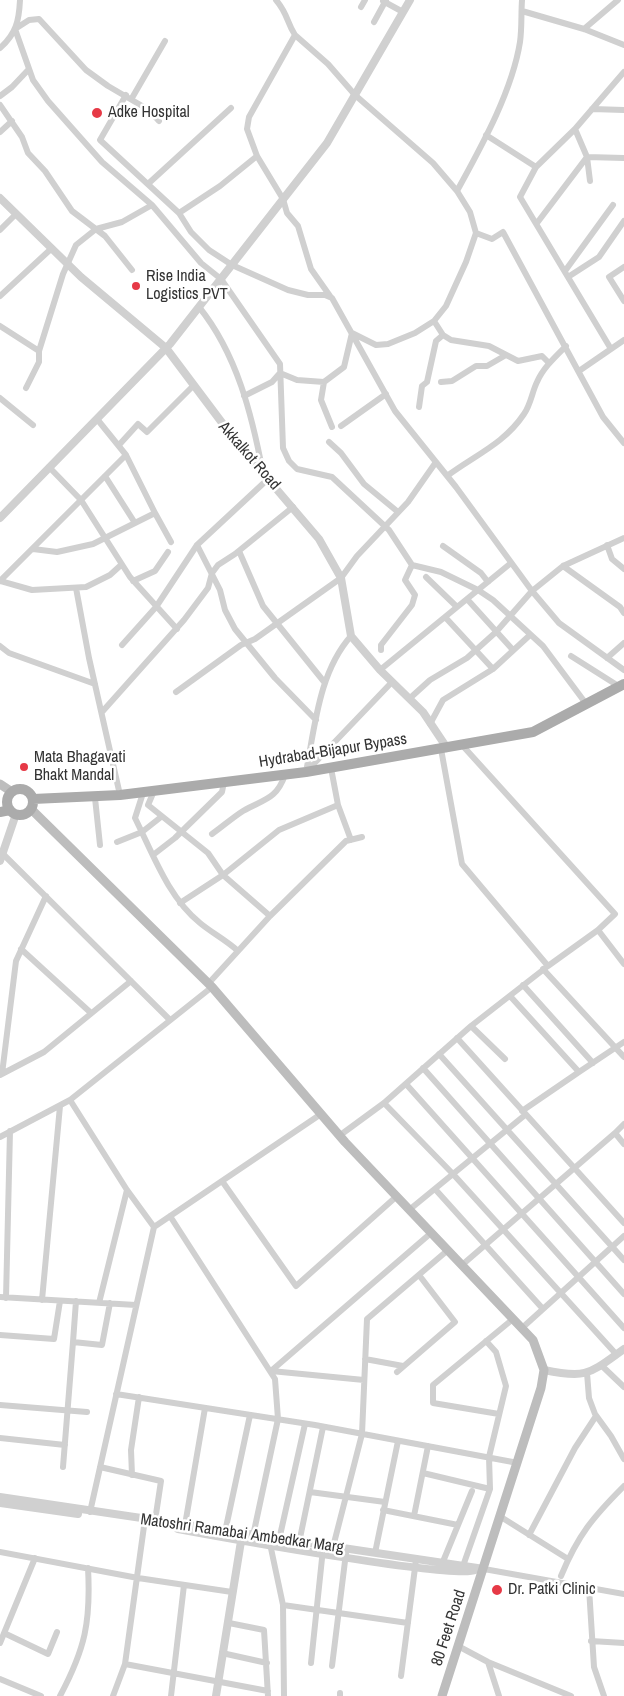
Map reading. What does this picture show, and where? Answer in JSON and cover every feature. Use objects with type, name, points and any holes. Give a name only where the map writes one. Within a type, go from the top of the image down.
[{"type":"main road","name":"Hydrabad-Bijapur Bypass","points":[[32,804],[120,796],[306,772],[533,732],[622,685]]},
{"type":"main road","points":[[0,784],[12,792],[24,790],[32,804],[210,985],[339,1136],[533,1340],[544,1370]]},
{"type":"main road","points":[[12,792],[7,808],[25,814],[32,804]]},
{"type":"main road","name":"80 Feet Road","points":[[442,1696],[480,1569],[501,1517],[518,1463],[541,1388],[544,1370]]},
{"type":"street","points":[[0,48],[11,39],[19,21],[20,0]]},
{"type":"street","points":[[276,0],[286,12],[290,27],[295,35],[328,64],[355,95],[434,163],[457,191],[470,212],[476,233],[466,262],[446,306],[434,321],[416,332],[388,344],[376,345],[352,333]]},
{"type":"street","points":[[361,7],[365,0]]},
{"type":"street","points":[[0,518],[166,348],[199,307],[327,142],[410,0]]},
{"type":"street","points":[[457,191],[486,135],[507,88],[520,44],[522,0]]},
{"type":"street","points":[[584,29],[618,0]]},
{"type":"street","points":[[374,22],[385,1],[403,12]]},
{"type":"street","points":[[522,11],[584,29],[624,45]]},
{"type":"street","points":[[15,29],[29,20],[39,19],[86,70],[108,86],[129,97],[159,121]]},
{"type":"street","points":[[15,29],[33,80],[48,101],[102,162],[152,205],[201,263],[221,279],[280,364],[283,448],[289,461],[297,470],[332,477],[384,525],[412,565],[441,572],[478,590],[493,600],[552,656],[587,705]]},
{"type":"street","points":[[295,35],[249,117],[247,129],[257,156],[284,199],[287,213],[298,226],[312,269],[332,298],[394,411],[447,476],[532,591],[559,624],[624,670]]},
{"type":"street","points":[[165,41],[100,140],[179,212],[191,232],[209,250],[232,265],[288,290],[308,295],[325,295],[332,298]]},
{"type":"street","points":[[0,96],[12,87],[29,69]]},
{"type":"street","points":[[611,349],[520,198],[536,167],[575,128],[624,72]]},
{"type":"street","points":[[0,105],[22,137],[28,153],[45,171],[68,205],[106,236],[132,270]]},
{"type":"street","points":[[149,183],[231,108]]},
{"type":"street","points":[[592,109],[624,110]]},
{"type":"street","points":[[0,132],[12,121]]},
{"type":"street","points":[[575,128],[587,157],[590,181]]},
{"type":"street","points":[[486,135],[536,167]]},
{"type":"street","points":[[179,212],[220,186],[257,156]]},
{"type":"street","points":[[587,157],[624,158]]},
{"type":"street","points":[[536,223],[587,157]]},
{"type":"street","name":"Akkalkot Road","points":[[0,198],[67,264],[166,348],[238,444],[319,539],[341,578],[351,636]]},
{"type":"street","points":[[26,388],[39,362],[39,351],[67,264],[76,245],[96,229],[122,222],[152,205]]},
{"type":"street","points":[[566,274],[613,205]]},
{"type":"street","points":[[0,230],[16,214]]},
{"type":"street","points":[[566,274],[599,256],[624,221]]},
{"type":"street","points":[[476,233],[492,239],[503,232],[603,417],[624,443]]},
{"type":"street","points":[[0,296],[52,248]]},
{"type":"street","points":[[623,268],[608,277],[624,301]]},
{"type":"street","points":[[122,645],[156,606],[197,545],[266,476],[253,420],[244,396],[213,324],[199,307]]},
{"type":"street","points":[[434,321],[442,335],[451,340],[489,346],[518,361],[542,356],[549,363]]},
{"type":"street","points":[[0,326],[39,351]]},
{"type":"street","points":[[280,373],[297,380],[324,382],[344,367],[352,333]]},
{"type":"street","points":[[419,407],[422,386],[427,382],[436,341],[442,335]]},
{"type":"street","points":[[579,371],[624,340]]},
{"type":"street","points":[[447,476],[462,465],[486,452],[512,428],[524,414],[537,380],[549,363],[566,346]]},
{"type":"street","points":[[441,382],[452,381],[476,366],[487,366],[506,355]]},
{"type":"street","points":[[244,396],[272,382],[280,373]]},
{"type":"street","points":[[324,382],[321,400],[332,427]]},
{"type":"street","points":[[119,445],[138,424],[147,432],[193,386]]},
{"type":"street","points":[[341,426],[386,394]]},
{"type":"street","points":[[0,398],[33,425]]},
{"type":"street","points":[[97,419],[126,455],[170,542]]},
{"type":"street","points":[[330,442],[364,484],[398,512]]},
{"type":"street","points":[[0,581],[126,455]]},
{"type":"street","points":[[176,692],[341,578],[384,525],[408,502],[436,462]]},
{"type":"street","points":[[49,467],[81,500],[104,539],[133,581],[177,629]]},
{"type":"street","points":[[104,476],[135,523]]},
{"type":"street","points":[[102,712],[177,629],[208,588],[212,573],[218,565],[239,551],[293,507]]},
{"type":"street","points":[[33,549],[57,552],[93,544],[155,513]]},
{"type":"street","points":[[409,699],[430,680],[458,664],[476,650],[496,632],[508,616],[532,591],[563,566],[624,538]]},
{"type":"street","points":[[197,545],[220,590],[225,610],[235,629],[275,678],[316,720]]},
{"type":"street","points":[[608,545],[612,558],[624,569]]},
{"type":"street","points":[[443,546],[481,572],[488,582]]},
{"type":"street","points":[[239,551],[263,606],[325,683]]},
{"type":"street","points":[[133,581],[155,571],[168,552]]},
{"type":"street","points":[[380,670],[511,563]]},
{"type":"street","points":[[0,581],[32,590],[86,587],[110,574],[121,565]]},
{"type":"street","points":[[381,650],[381,645],[412,605],[415,594],[405,580],[412,565]]},
{"type":"street","points":[[563,566],[620,607],[624,613]]},
{"type":"street","points":[[426,576],[456,608]]},
{"type":"street","points":[[76,588],[120,796]]},
{"type":"street","points":[[467,599],[513,650]]},
{"type":"street","points":[[445,617],[493,669]]},
{"type":"street","points":[[430,724],[443,700],[493,669],[530,634]]},
{"type":"street","points":[[306,772],[325,683],[339,649],[351,636],[430,724],[444,749],[462,864],[545,967],[624,1057]]},
{"type":"street","points":[[607,658],[624,644]]},
{"type":"street","points":[[0,646],[9,653],[95,684]]},
{"type":"street","points":[[571,656],[622,685]]},
{"type":"street","points":[[306,772],[392,682]]},
{"type":"street","points":[[339,1136],[384,1103],[471,1026],[545,967],[598,930],[615,914],[462,745]]},
{"type":"street","points":[[331,768],[338,805],[351,840]]},
{"type":"street","points":[[212,834],[238,814],[274,795],[281,787],[285,775]]},
{"type":"street","points":[[153,855],[181,833],[222,792],[224,782]]},
{"type":"street","points":[[149,792],[148,805],[208,853],[223,874],[270,916]]},
{"type":"street","points":[[149,792],[135,818],[153,855],[180,903],[200,924],[229,942],[238,951]]},
{"type":"street","points":[[94,798],[100,845]]},
{"type":"street","points":[[180,903],[223,874],[279,830],[338,805]]},
{"type":"street","points":[[7,808],[2,858],[46,896],[170,1020]]},
{"type":"street","points":[[117,842],[142,832],[161,817]]},
{"type":"street","points":[[0,1137],[70,1100],[170,1020],[210,985],[270,916],[346,841],[362,837]]},
{"type":"street","points":[[1,1075],[16,961],[46,896]]},
{"type":"street","points":[[598,930],[624,964]]},
{"type":"street","points":[[21,949],[91,1013]]},
{"type":"street","points":[[1,1075],[44,1052],[131,981]]},
{"type":"street","points":[[523,985],[593,1063]]},
{"type":"street","points":[[510,996],[579,1072]]},
{"type":"street","points":[[471,1026],[505,1059]]},
{"type":"street","points":[[457,1038],[624,1223]]},
{"type":"street","points":[[409,1210],[507,1130],[523,1113],[624,1042]]},
{"type":"street","points":[[439,1054],[624,1260]]},
{"type":"street","points":[[423,1068],[624,1294]]},
{"type":"street","points":[[406,1084],[520,1214],[624,1328]]},
{"type":"street","points":[[70,1100],[127,1190],[154,1227]]},
{"type":"street","points":[[384,1103],[453,1174],[616,1354]]},
{"type":"street","points":[[42,1300],[60,1106]]},
{"type":"street","points":[[90,1512],[154,1227],[321,1114]]},
{"type":"street","points":[[462,1265],[624,1124]]},
{"type":"street","points":[[10,1132],[3,1298],[136,1305]]},
{"type":"street","points":[[615,1133],[624,1144]]},
{"type":"street","points":[[222,1181],[296,1286],[396,1196]]},
{"type":"street","points":[[435,1189],[543,1309]]},
{"type":"street","points":[[99,1303],[127,1190]]},
{"type":"street","points":[[170,1216],[275,1379],[278,1419],[253,1536]]},
{"type":"street","points":[[271,1371],[431,1233]]},
{"type":"street","points":[[522,1328],[624,1236]]},
{"type":"street","points":[[333,1547],[362,1434],[367,1319],[448,1250]]},
{"type":"street","points":[[397,1372],[456,1322],[419,1275]]},
{"type":"street","points":[[0,1335],[54,1339],[60,1301]]},
{"type":"street","points":[[63,1467],[76,1302]]},
{"type":"street","points":[[73,1342],[102,1346],[110,1303]]},
{"type":"street","points":[[499,1414],[433,1403],[433,1385],[512,1319]]},
{"type":"street","points":[[463,1566],[490,1489],[489,1457],[506,1386],[496,1352],[486,1341]]},
{"type":"street","points":[[544,1370],[573,1376],[587,1373],[624,1349]]},
{"type":"street","points":[[365,1359],[403,1366]]},
{"type":"street","points":[[601,1365],[624,1387]]},
{"type":"street","points":[[271,1371],[364,1380]]},
{"type":"street","points":[[587,1373],[589,1398],[596,1416],[611,1436],[624,1459]]},
{"type":"street","points":[[116,1394],[278,1419],[518,1463]]},
{"type":"street","points":[[132,1475],[131,1450],[139,1397]]},
{"type":"street","points":[[0,1405],[87,1412]]},
{"type":"street","points":[[185,1525],[205,1408]]},
{"type":"street","points":[[225,1532],[250,1415]]},
{"type":"street","points":[[530,1536],[575,1448],[596,1416]]},
{"type":"street","points":[[279,1540],[305,1424]]},
{"type":"street","points":[[298,1543],[323,1427]]},
{"type":"street","points":[[0,1438],[65,1445]]},
{"type":"street","points":[[375,1553],[398,1440]]},
{"type":"street","points":[[414,1516],[428,1446]]},
{"type":"street","points":[[100,1467],[161,1481],[155,1521]]},
{"type":"street","points":[[423,1473],[490,1489]]},
{"type":"street","points":[[561,1576],[578,1538],[596,1514],[624,1486]]},
{"type":"street","points":[[442,1564],[472,1491]]},
{"type":"street","points":[[310,1492],[385,1502]]},
{"type":"street","name":"Matoshri Ramabai Ambedkar Marg","points":[[0,1497],[145,1522],[155,1521],[185,1525],[242,1537],[253,1536],[270,1542],[279,1540],[323,1549],[333,1547],[346,1553],[375,1553],[416,1564],[442,1564],[480,1569]]},
{"type":"street","points":[[0,1503],[145,1522],[472,1572],[480,1569],[624,1594]]},
{"type":"street","points":[[383,1510],[458,1525]]},
{"type":"street","points":[[501,1517],[568,1559]]},
{"type":"street","points":[[113,1696],[125,1664],[145,1522]]},
{"type":"street","points":[[216,1696],[242,1537]]},
{"type":"street","points":[[270,1542],[282,1605],[284,1696]]},
{"type":"street","points":[[311,1664],[323,1549]]},
{"type":"street","points":[[0,1552],[138,1578],[232,1592]]},
{"type":"street","points":[[332,1666],[346,1553]]},
{"type":"street","points":[[0,1643],[35,1558]]},
{"type":"street","points":[[401,1676],[416,1564]]},
{"type":"street","points":[[60,1696],[77,1663],[85,1636],[90,1605],[88,1568]]},
{"type":"street","points":[[170,1696],[184,1585]]},
{"type":"street","points":[[589,1588],[594,1667],[604,1696]]},
{"type":"street","points":[[282,1605],[408,1623]]},
{"type":"street","points":[[125,1664],[268,1693],[264,1630],[229,1623]]},
{"type":"street","points":[[4,1633],[48,1654],[57,1632]]},
{"type":"street","points":[[591,1641],[624,1643]]},
{"type":"street","points":[[458,1646],[488,1662],[571,1696]]},
{"type":"street","points":[[222,1653],[267,1663]]},
{"type":"street","points":[[488,1662],[499,1696]]},
{"type":"street","points":[[0,1679],[41,1696]]},
{"type":"place","name":"Adke Hospital","points":[[97,113]]},
{"type":"place","name":"Rise India Logistics PVT","points":[[136,286]]},
{"type":"place","name":"Mata Bhagavati Bhakt Mandal","points":[[24,767]]},
{"type":"place","name":"Dr. Patki Clinic","points":[[497,1590]]}]
